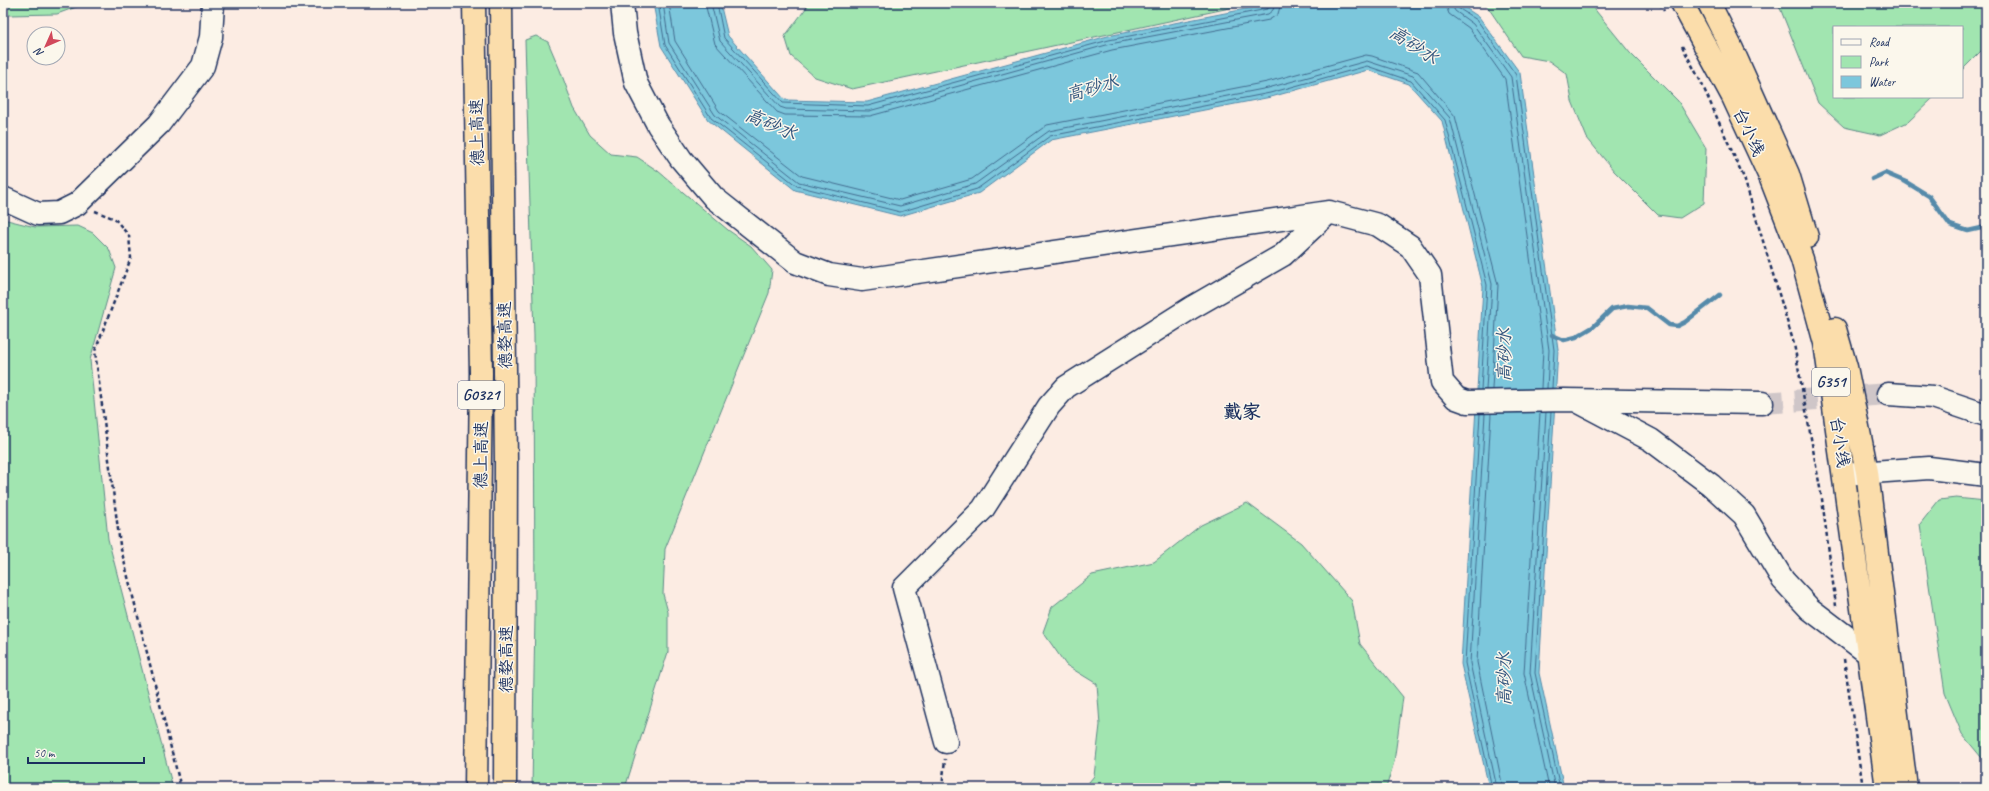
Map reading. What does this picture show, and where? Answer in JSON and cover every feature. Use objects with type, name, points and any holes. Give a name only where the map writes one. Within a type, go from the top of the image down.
[{"type":"highway","name":"德上高速","points":[[474,3],[481,373],[476,788]]},
{"type":"highway","name":"德婺高速","points":[[501,3],[506,462],[506,788]]},
{"type":"highway","name":"台小线","points":[[1709,3],[1732,49],[1788,174],[1846,367],[1867,472],[1906,788]]},
{"type":"highway","name":"台小线","points":[[1674,10],[1733,97],[1770,179],[1802,259],[1825,343],[1888,788]]},
{"type":"street","points":[[3,198],[38,214],[59,213],[77,204],[160,124],[203,66],[211,37],[213,3]]},
{"type":"street","points":[[622,3],[624,33],[636,82],[658,125],[681,159],[714,198],[795,262],[829,275],[862,280],[1329,212],[1378,225],[1410,246],[1430,275],[1442,382],[1456,398],[1467,402],[1570,400],[1762,403]]},
{"type":"street","points":[[946,742],[904,588],[983,509],[1050,406],[1066,387],[1192,308],[1283,255],[1329,212]]},
{"type":"street","points":[[1888,394],[1933,397],[1986,415]]},
{"type":"street","points":[[1570,400],[1651,440],[1711,485],[1744,515],[1783,580],[1810,609],[1869,654]]},
{"type":"street","points":[[1844,474],[1929,468],[1986,475]]},
{"type":"path","points":[[1660,3],[1674,10]]},
{"type":"path","points":[[1680,42],[1701,82],[1744,178],[1794,344],[1822,499],[1863,788]]},
{"type":"path","points":[[77,204],[115,219],[129,236],[131,258],[95,351],[120,545],[181,788]]},
{"type":"path","points":[[942,788],[946,742]]},
{"type":"green space","points":[[3,3],[87,3],[57,14],[9,15],[3,13]]},
{"type":"green space","points":[[810,3],[1253,3],[852,89],[815,77],[791,56],[785,36]]},
{"type":"green space","points":[[1485,3],[1592,3],[1596,11],[1630,53],[1678,101],[1706,148],[1704,203],[1680,218],[1658,215],[1614,171],[1587,138],[1572,101],[1567,74],[1549,61],[1521,56]]},
{"type":"green space","points":[[1778,3],[1986,3],[1986,46],[1963,69],[1963,26],[1833,26],[1833,98],[1933,98],[1908,122],[1880,135],[1844,127],[1818,103]]},
{"type":"green space","points":[[536,36],[548,42],[574,108],[590,135],[611,154],[637,157],[658,171],[728,230],[751,246],[772,270],[769,293],[665,549],[663,594],[668,612],[668,652],[625,788],[532,788],[535,616],[534,336],[525,40]]},
{"type":"green space","points":[[3,219],[35,227],[78,226],[93,233],[109,249],[116,268],[90,360],[108,539],[173,788],[3,788]]},
{"type":"green space","points":[[1956,498],[1986,501],[1986,763],[1962,734],[1945,693],[1920,524],[1939,500]]},
{"type":"green space","points":[[1247,503],[1301,543],[1352,601],[1360,644],[1403,697],[1394,762],[1386,788],[1084,788],[1094,776],[1100,725],[1097,684],[1066,665],[1043,632],[1052,607],[1092,575],[1154,562],[1201,525]]},
{"type":"water","name":"高砂水","points":[[653,3],[720,3],[728,36],[785,100],[867,102],[1108,36],[1276,3],[1458,3],[1479,17],[1520,73],[1558,350],[1539,673],[1564,788],[1489,788],[1461,664],[1483,287],[1442,121],[1409,84],[1368,70],[1271,97],[1051,140],[979,193],[900,216],[795,190],[708,120],[661,46]]},
{"type":"waterway","points":[[1872,179],[1885,173],[1906,182],[1929,196],[1950,225],[1968,231],[1986,227]]},
{"type":"waterway","points":[[1552,335],[1564,340],[1576,337],[1593,327],[1612,309],[1628,306],[1647,308],[1669,325],[1677,326],[1685,322],[1720,295]]},
{"type":"tunnel","points":[[1762,403],[1888,394]]},
{"type":"district","name":"戴家","points":[[1242,412]]}]
